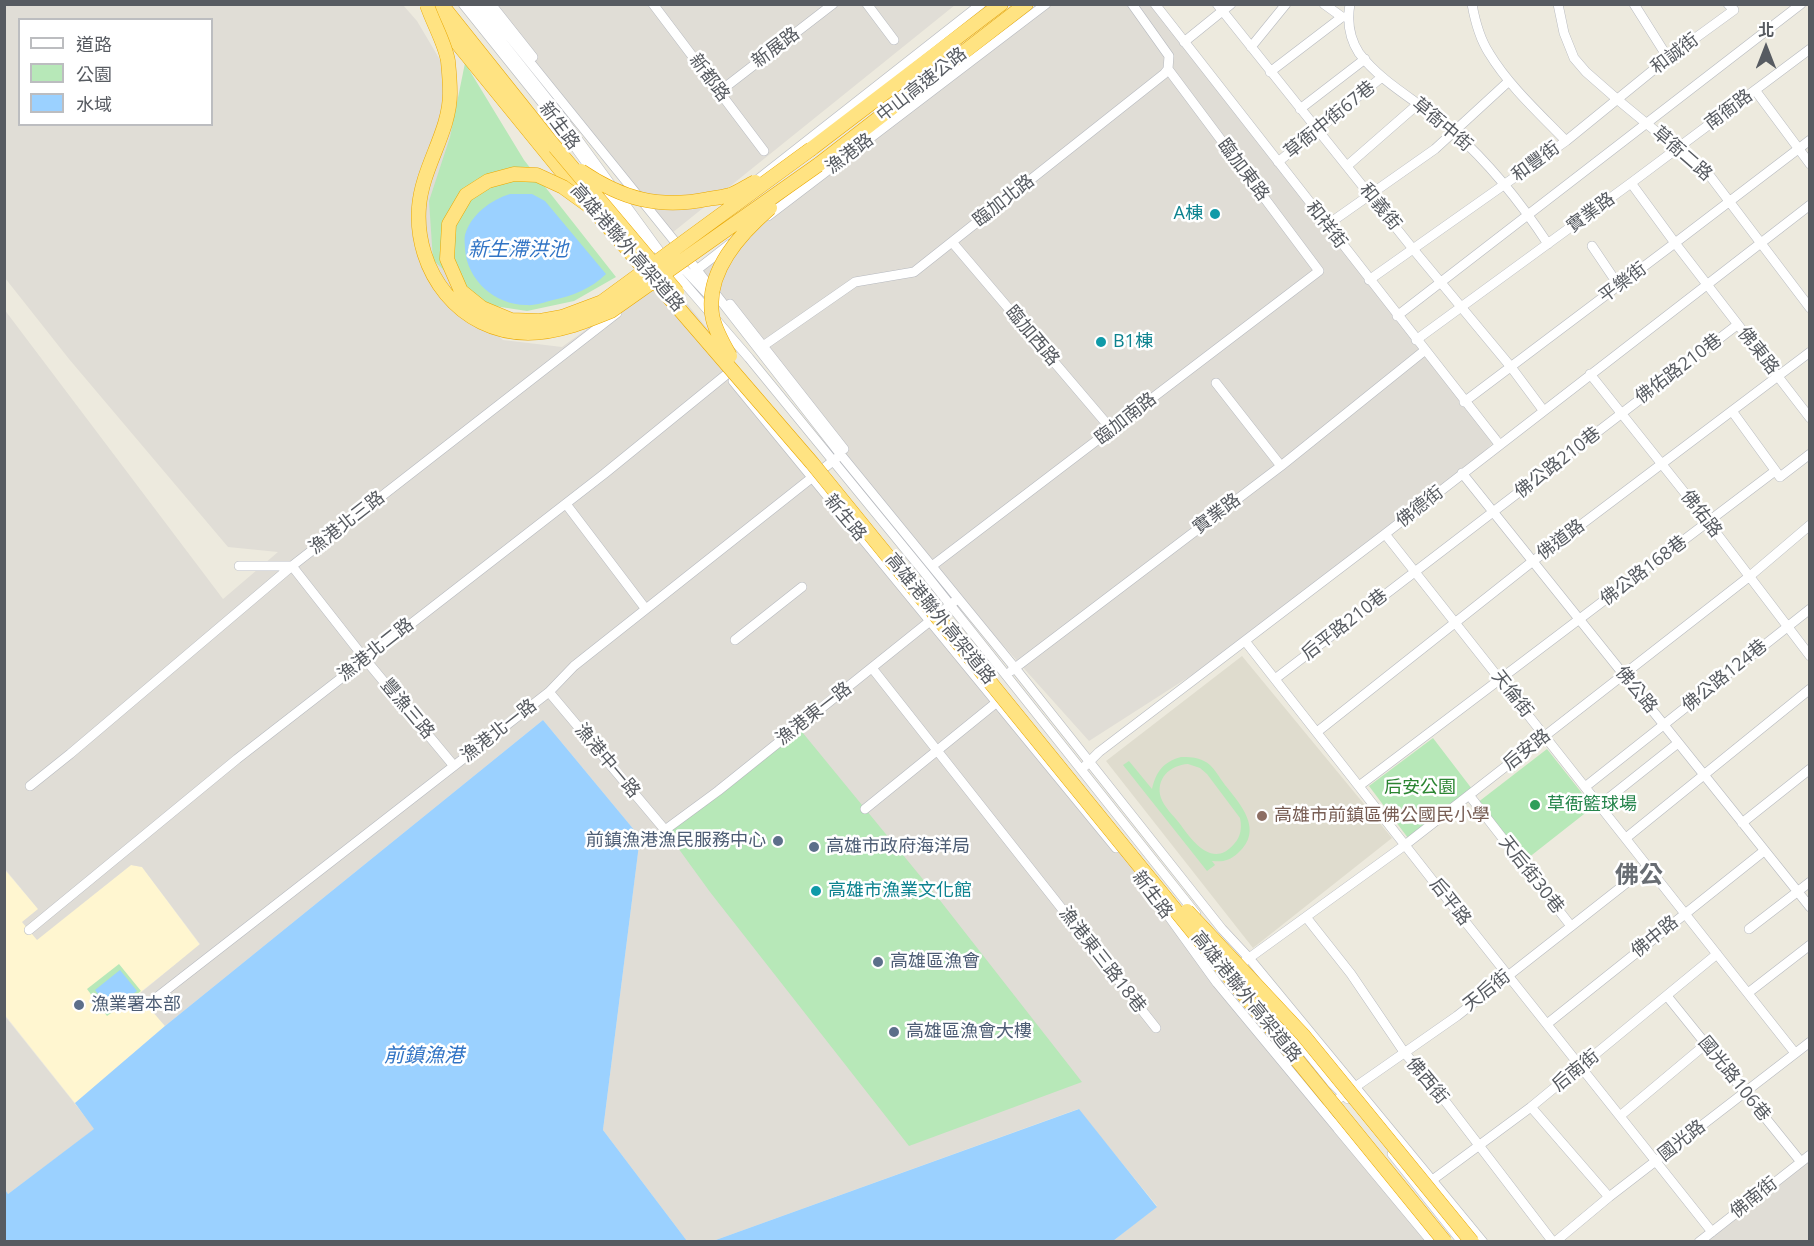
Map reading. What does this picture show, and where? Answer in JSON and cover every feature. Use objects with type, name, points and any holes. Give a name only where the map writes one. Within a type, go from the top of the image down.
[{"type":"highway","name":"高雄港聯外高架道路","points":[[441,4],[555,147],[730,356],[820,457],[1445,1242]]},
{"type":"highway","name":"中山高速公路","points":[[811,149],[1001,4]]},
{"type":"highway","name":"中山高速公路","points":[[818,165],[1026,4]]},
{"type":"highway","name":"高雄港聯外高架道路","points":[[426,5],[592,208],[812,463],[1452,1242]]},
{"type":"highway","points":[[426,5],[448,59],[450,94],[447,115],[435,147],[419,205],[422,246],[436,282],[452,303],[480,322],[507,330],[536,332],[583,322],[611,310],[818,165]]},
{"type":"highway","points":[[555,147],[599,183],[622,194],[656,203],[675,204],[731,195],[811,149]]},
{"type":"highway","points":[[592,208],[563,187],[537,175],[514,174],[488,181],[473,190],[466,195],[448,224],[447,259],[461,291],[482,308],[511,320],[540,321],[562,317],[602,302],[811,149]]},
{"type":"highway","points":[[730,356],[718,334],[712,315],[711,297],[717,274],[727,255],[752,224],[818,165]]},
{"type":"highway","points":[[1167,894],[1222,978],[1439,1242]]},
{"type":"highway","points":[[1167,894],[1303,1035],[1472,1242]]},
{"type":"street","name":"新生路","points":[[463,4],[552,115],[658,256]]},
{"type":"street","name":"新生路","points":[[472,4],[557,111],[658,256],[727,374],[1143,881],[1217,982],[1432,1242]]},
{"type":"street","name":"新生路","points":[[483,4],[678,242]]},
{"type":"street","name":"新生路","points":[[492,4],[678,242],[692,273],[749,358],[840,455],[934,564],[1006,675],[1331,1082],[1344,1095],[1462,1242]]},
{"type":"street","name":"新都路","points":[[653,4],[764,151]]},
{"type":"street","name":"新展路","points":[[719,92],[833,4]]},
{"type":"street","points":[[867,4],[894,40]]},
{"type":"street","name":"漁港路","points":[[658,256],[981,4]]},
{"type":"street","name":"漁港路","points":[[692,273],[1046,4]]},
{"type":"street","points":[[1132,4],[1169,56],[1168,69]]},
{"type":"street","name":"和祥街","points":[[1155,4],[1424,351],[1499,444]]},
{"type":"street","points":[[1184,42],[1219,8],[1230,4]]},
{"type":"street","points":[[1251,47],[1286,4]]},
{"type":"street","points":[[1270,72],[1345,17],[1324,4]]},
{"type":"street","name":"草衙中街","points":[[1350,4],[1345,17],[1358,51],[1382,77],[1454,131],[1505,184],[1548,244]]},
{"type":"street","name":"和豐街","points":[[1369,280],[1566,141],[1509,81],[1488,52],[1476,23],[1472,4]]},
{"type":"street","name":"草衙二路","points":[[1558,4],[1564,33],[1574,58],[1586,72],[1618,100],[1710,176],[1809,308]]},
{"type":"street","points":[[1634,4],[1668,58]]},
{"type":"street","points":[[1397,316],[1802,4],[1809,12]]},
{"type":"street","name":"和誠街","points":[[1566,141],[1735,6]]},
{"type":"street","name":"和義街","points":[[1219,8],[1511,367],[1543,410]]},
{"type":"street","name":"南衙路","points":[[1677,148],[1809,49]]},
{"type":"street","points":[[1300,109],[1365,59]]},
{"type":"street","name":"臨加北路","points":[[760,348],[855,282],[914,272],[1168,69]]},
{"type":"street","name":"臨加東路","points":[[1168,69],[1319,270]]},
{"type":"street","name":"草衙中街67巷","points":[[1278,162],[1382,77]]},
{"type":"street","points":[[1327,225],[1435,149],[1509,81]]},
{"type":"street","points":[[1755,90],[1809,164]]},
{"type":"street","points":[[1347,166],[1418,104]]},
{"type":"street","name":"平樂街","points":[[1464,402],[1809,140]]},
{"type":"street","name":"實業路","points":[[1416,340],[1677,148]]},
{"type":"street","points":[[1631,183],[1675,243]]},
{"type":"street","name":"佛德街","points":[[1081,770],[1090,760],[1809,205]]},
{"type":"street","name":"臨加西路","points":[[952,242],[1112,430]]},
{"type":"street","name":"佛東路","points":[[1675,243],[1809,418]]},
{"type":"street","points":[[1592,246],[1619,286]]},
{"type":"street","name":"臨加南路","points":[[934,564],[1319,270]]},
{"type":"street","name":"新生路","points":[[669,272],[692,273],[760,348],[840,455],[957,599],[1017,667],[1222,929],[1250,958],[1482,1242]]},
{"type":"street","name":"漁港北三路","points":[[30,786],[292,566],[669,272]]},
{"type":"street","name":"佛佑路210巷","points":[[1621,414],[1737,325]]},
{"type":"street","name":"實業路","points":[[1006,675],[1281,466],[1424,351]]},
{"type":"street","name":"佛道路","points":[[1317,732],[1533,561],[1809,352]]},
{"type":"street","name":"漁港北二路","points":[[28,930],[237,759],[566,504],[727,374]]},
{"type":"street","name":"佛佑路","points":[[1590,374],[1750,576],[1809,656]]},
{"type":"street","points":[[1216,383],[1281,466]]},
{"type":"street","points":[[1732,411],[1775,471]]},
{"type":"street","name":"佛公路210巷","points":[[1416,572],[1621,414]]},
{"type":"street","name":"佛公路168巷","points":[[1359,786],[1775,471],[1779,477],[1809,454]]},
{"type":"street","name":"漁港北一路","points":[[147,1005],[549,692],[574,666],[645,608],[840,455]]},
{"type":"street","name":"佛公路","points":[[1462,473],[1809,907]]},
{"type":"street","points":[[566,504],[645,608]]},
{"type":"street","name":"后安路","points":[[1239,966],[1405,845],[1750,576],[1809,525]]},
{"type":"street","name":"天倫街","points":[[1385,534],[1795,1053]]},
{"type":"street","points":[[239,566],[292,566]]},
{"type":"street","name":"豐漁三路","points":[[292,566],[365,659],[454,766]]},
{"type":"street","name":"后平路210巷","points":[[1275,679],[1416,572]]},
{"type":"street","points":[[735,640],[802,587]]},
{"type":"street","name":"漁港東一路","points":[[665,830],[718,791],[957,599]]},
{"type":"street","name":"佛公路124巷","points":[[1585,787],[1809,609]]},
{"type":"street","name":"后平路","points":[[1245,641],[1712,1232]]},
{"type":"street","name":"漁港東三路18巷","points":[[872,668],[1156,1028]]},
{"type":"street","points":[[1626,838],[1809,689]]},
{"type":"street","name":"漁港中一路","points":[[549,692],[665,830]]},
{"type":"street","points":[[865,808],[997,702]]},
{"type":"street","points":[[1600,806],[1678,742]]},
{"type":"street","points":[[1742,823],[1809,769]]},
{"type":"street","name":"天后街30巷","points":[[1469,795],[1571,926]]},
{"type":"street","name":"佛中路","points":[[1547,1024],[1764,851]]},
{"type":"street","name":"天后街","points":[[1323,1110],[1456,1016],[1648,866]]},
{"type":"street","points":[[1749,929],[1809,882]]},
{"type":"street","name":"佛西街","points":[[1306,917],[1351,974],[1404,1052],[1442,1097],[1554,1242]]},
{"type":"street","points":[[1748,993],[1809,945]]},
{"type":"street","name":"后南街","points":[[1431,1181],[1531,1107],[1717,954]]},
{"type":"street","name":"國光路106巷","points":[[1667,996],[1801,1162]]},
{"type":"street","name":"國光路","points":[[1554,1242],[1809,1042]]},
{"type":"street","points":[[1620,1116],[1706,1044]]},
{"type":"street","name":"新生路","points":[[1331,1082],[1338,1129]]},
{"type":"street","points":[[1531,1107],[1609,1197]]},
{"type":"street","name":"佛南街","points":[[1699,1242],[1809,1155]]},
{"type":"shaded area","points":[[5,5],[403,5],[417,21],[452,80],[477,152],[476,315],[503,340],[562,347],[663,274],[1449,1241],[1113,1241],[1157,1206],[1078,1109],[713,1241],[687,1241],[603,1130],[640,837],[543,720],[165,1026],[138,995],[200,944],[142,867],[131,865],[37,940],[22,922],[38,909],[5,869],[4,309],[223,599],[278,552],[228,547],[69,359],[5,278]]},
{"type":"shaded area","points":[[491,5],[955,5],[672,233]]},
{"type":"shaded area","points":[[1046,5],[1155,5],[1425,351],[1500,436],[1462,473],[1245,641],[1089,741],[932,566],[697,270]]},
{"type":"shaded area","name":"高雄市前鎮區佛公國民小學","points":[[1242,656],[1392,838],[1253,948],[1106,761]]},
{"type":"shaded area","points":[[131,865],[142,867],[200,945],[138,994],[165,1026],[75,1103],[5,1015],[4,869],[38,909],[37,939]]},
{"type":"shaded area","points":[[4,1015],[95,1129],[8,1194],[4,1190]]},
{"type":"shaded area","points":[[1809,1157],[1809,1241],[1700,1241]]},
{"type":"green space","points":[[465,63],[524,160],[616,277],[574,301],[527,311],[481,304],[433,260],[429,201],[450,137]]},
{"type":"green space","points":[[798,727],[935,894],[1082,1082],[909,1146],[710,892],[665,830]]},
{"type":"green space","name":"后安公園","points":[[1433,738],[1472,789],[1408,838],[1369,786]]},
{"type":"green space","name":"草衙籃球場","points":[[1547,749],[1593,807],[1523,862],[1477,803]]},
{"type":"green space","points":[[1181,757],[1201,760],[1216,771],[1243,809],[1250,827],[1246,844],[1238,853],[1223,861],[1212,861],[1215,865],[1207,871],[1123,765],[1129,761],[1152,789],[1161,768]],"holes":[[[1188,764],[1200,768],[1240,818],[1240,835],[1226,851],[1218,854],[1204,850],[1197,844],[1161,798],[1160,785],[1170,770]]]},
{"type":"green space","points":[[119,964],[141,991],[107,1016],[87,989]]},
{"type":"water","name":"新生滯洪池","points":[[510,194],[532,194],[545,201],[606,274],[575,294],[533,305],[504,301],[485,289],[471,271],[465,249],[465,235],[477,214],[496,200]]},
{"type":"water","name":"前鎮漁港","points":[[543,720],[640,837],[603,1130],[687,1241],[5,1241],[5,1190],[8,1194],[94,1129],[75,1103],[165,1026]]},
{"type":"water","points":[[120,970],[137,991],[111,1011],[95,990]]},
{"type":"water","points":[[1079,1109],[1157,1207],[1113,1241],[713,1241]]},
{"type":"place","name":"A棟","points":[[1215,214]]},
{"type":"place","name":"B1棟","points":[[1101,342]]},
{"type":"place","name":"草衙籃球場","points":[[1535,805]]},
{"type":"place","name":"高雄市前鎮區佛公國民小學","points":[[1262,816]]},
{"type":"place","name":"前鎮漁港漁民服務中心","points":[[778,841]]},
{"type":"place","name":"高雄市政府海洋局","points":[[814,847]]},
{"type":"place","name":"高雄市漁業文化館","points":[[816,891]]},
{"type":"place","name":"高雄區漁會","points":[[878,962]]},
{"type":"place","name":"漁業署本部","points":[[79,1005]]},
{"type":"place","name":"高雄區漁會大樓","points":[[894,1032]]},
{"type":"district","name":"佛公","points":[[1639,876]]}]
